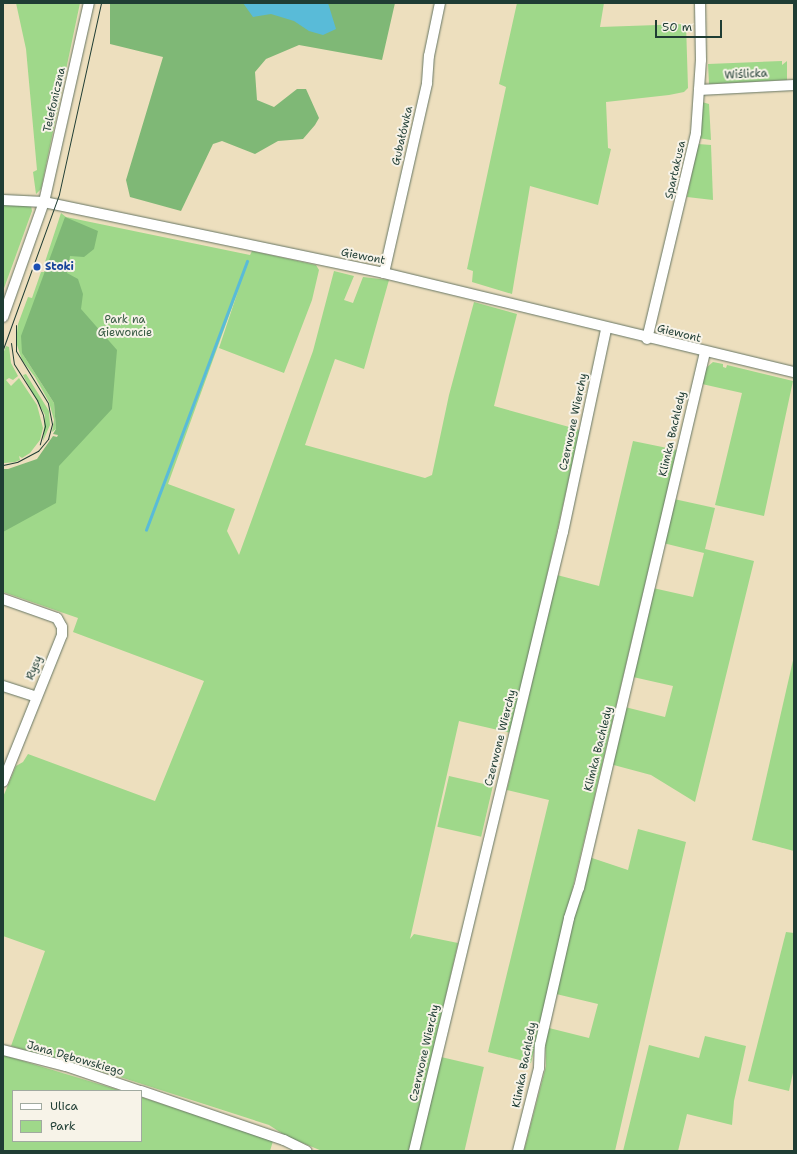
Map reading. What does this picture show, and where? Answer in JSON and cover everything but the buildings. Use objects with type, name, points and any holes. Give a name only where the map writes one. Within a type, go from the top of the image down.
[{"type":"street","name":"Telefoniczna","points":[[44,202],[89,3]]},
{"type":"street","name":"Gubałówka","points":[[384,274],[427,83],[429,56],[440,3]]},
{"type":"street","name":"Spartakusa","points":[[647,338],[696,133],[699,90],[700,3]]},
{"type":"street","name":"Wiślicka","points":[[699,90],[794,85]]},
{"type":"street","name":"Giewont","points":[[3,200],[44,202],[384,274],[606,329],[794,372]]},
{"type":"street","points":[[3,317],[44,202]]},
{"type":"street","name":"Czerwone Wierchy","points":[[414,1151],[563,532],[606,329]]},
{"type":"street","name":"Klimka Bachledy","points":[[518,1151],[538,1068],[540,1045],[569,918],[579,888],[704,352]]},
{"type":"street","name":"Rysy","points":[[3,599],[56,618],[62,628],[62,635],[3,782]]},
{"type":"street","points":[[3,686],[36,697]]},
{"type":"street","name":"Jana Dębowskiego","points":[[3,1050],[66,1066],[137,1090]]},
{"type":"street","name":"Jana Dębowskiego","points":[[142,1092],[266,1134],[307,1151]]},
{"type":"green space","points":[[16,3],[80,3],[41,189],[36,194],[33,172],[37,170],[26,49]]},
{"type":"green space","points":[[110,3],[395,3],[382,60],[299,45],[266,59],[255,72],[257,100],[274,107],[297,89],[306,89],[319,118],[303,139],[278,141],[255,154],[222,141],[213,144],[181,211],[130,197],[126,180],[163,57],[110,44]]},
{"type":"green space","points":[[517,3],[604,3],[600,27],[686,24],[688,88],[684,92],[669,95],[606,102],[608,148],[611,149],[598,205],[530,186],[512,294],[472,282],[473,271],[467,269],[506,87],[499,84]]},
{"type":"green space","points":[[782,61],[782,65],[787,61],[787,80],[709,84],[708,64]]},
{"type":"green space","points":[[702,102],[709,104],[711,140],[698,138]]},
{"type":"green space","points":[[698,144],[711,145],[713,200],[687,197]]},
{"type":"green space","points":[[3,205],[31,205],[32,211],[3,291]]},
{"type":"green space","name":"Park na Giewoncie","points":[[61,213],[66,217],[250,255],[252,251],[316,265],[319,270],[312,300],[284,373],[219,348],[239,288],[168,484],[235,509],[227,531],[239,555],[313,351],[334,271],[354,276],[344,300],[353,303],[363,277],[389,280],[364,369],[335,359],[305,445],[425,478],[432,475],[449,395],[474,302],[517,314],[494,406],[580,430],[511,733],[459,721],[410,939],[414,934],[458,943],[410,1151],[322,1151],[286,1136],[269,1125],[117,1076],[11,1046],[45,951],[3,936],[3,797],[16,766],[23,762],[28,754],[155,801],[204,681],[73,632],[78,618],[3,592],[3,479],[52,455],[77,426],[22,353],[54,403],[56,429],[52,432],[54,420],[49,402],[35,377],[22,360],[16,342],[18,324],[28,297],[32,298],[41,272],[44,272],[46,266],[44,265]]},
{"type":"green space","points":[[65,217],[98,231],[94,249],[84,257],[70,256],[67,273],[78,279],[83,294],[81,309],[117,350],[112,409],[59,466],[56,503],[3,532],[3,469],[8,469],[37,459],[53,436],[57,437],[58,435],[53,434],[56,429],[54,403],[22,353],[21,336]]},
{"type":"green space","points":[[6,346],[9,347],[11,363],[18,376],[13,380],[9,378],[6,380],[11,386],[19,378],[37,405],[43,428],[40,440],[30,453],[22,458],[19,456],[20,460],[15,462],[3,463],[3,354]]},
{"type":"green space","points":[[713,362],[723,364],[723,367],[726,368],[727,365],[793,381],[764,516],[715,505],[742,393],[702,384],[706,368]]},
{"type":"green space","points":[[26,374],[49,411],[50,425],[43,441],[45,415],[23,375]]},
{"type":"green space","points":[[633,441],[677,450],[531,1063],[488,1052],[549,800],[507,790],[557,575],[599,586]]},
{"type":"green space","points":[[674,499],[715,508],[705,549],[754,561],[695,802],[651,775],[610,764],[625,707],[665,717],[673,686],[633,677],[653,588],[693,597],[704,553],[663,543]]},
{"type":"green space","points":[[794,656],[794,851],[752,840]]},
{"type":"green space","points":[[449,776],[493,786],[481,837],[437,827]]},
{"type":"green space","points":[[638,829],[686,842],[615,1151],[524,1151],[546,1066],[545,1027],[589,1038],[598,1004],[552,993],[589,857],[628,870]]},
{"type":"green space","points":[[786,932],[794,933],[794,1068],[789,1091],[748,1081]]},
{"type":"green space","points":[[705,1036],[746,1046],[734,1101],[732,1125],[687,1114],[678,1151],[623,1151],[649,1045],[699,1058]]},
{"type":"green space","points":[[3,1055],[119,1090],[12,1090],[12,1142],[142,1142],[142,1097],[273,1141],[270,1151],[3,1151]]},
{"type":"green space","points":[[441,1057],[484,1067],[464,1151],[419,1151]]},
{"type":"water","points":[[243,3],[328,3],[336,29],[323,35],[309,31],[294,21],[271,14],[253,17]]},
{"type":"waterway","points":[[146,530],[247,261]]},
{"type":"tram line","points":[[3,349],[59,194],[101,3]]},
{"type":"tram line","points":[[3,465],[17,462],[38,451],[48,439],[52,424],[48,403],[16,351],[16,325]]},
{"type":"tram line","points":[[11,343],[14,364],[37,400],[43,415],[45,426],[40,444]]},
{"type":"place","name":"Stoki","points":[[37,267]]}]
